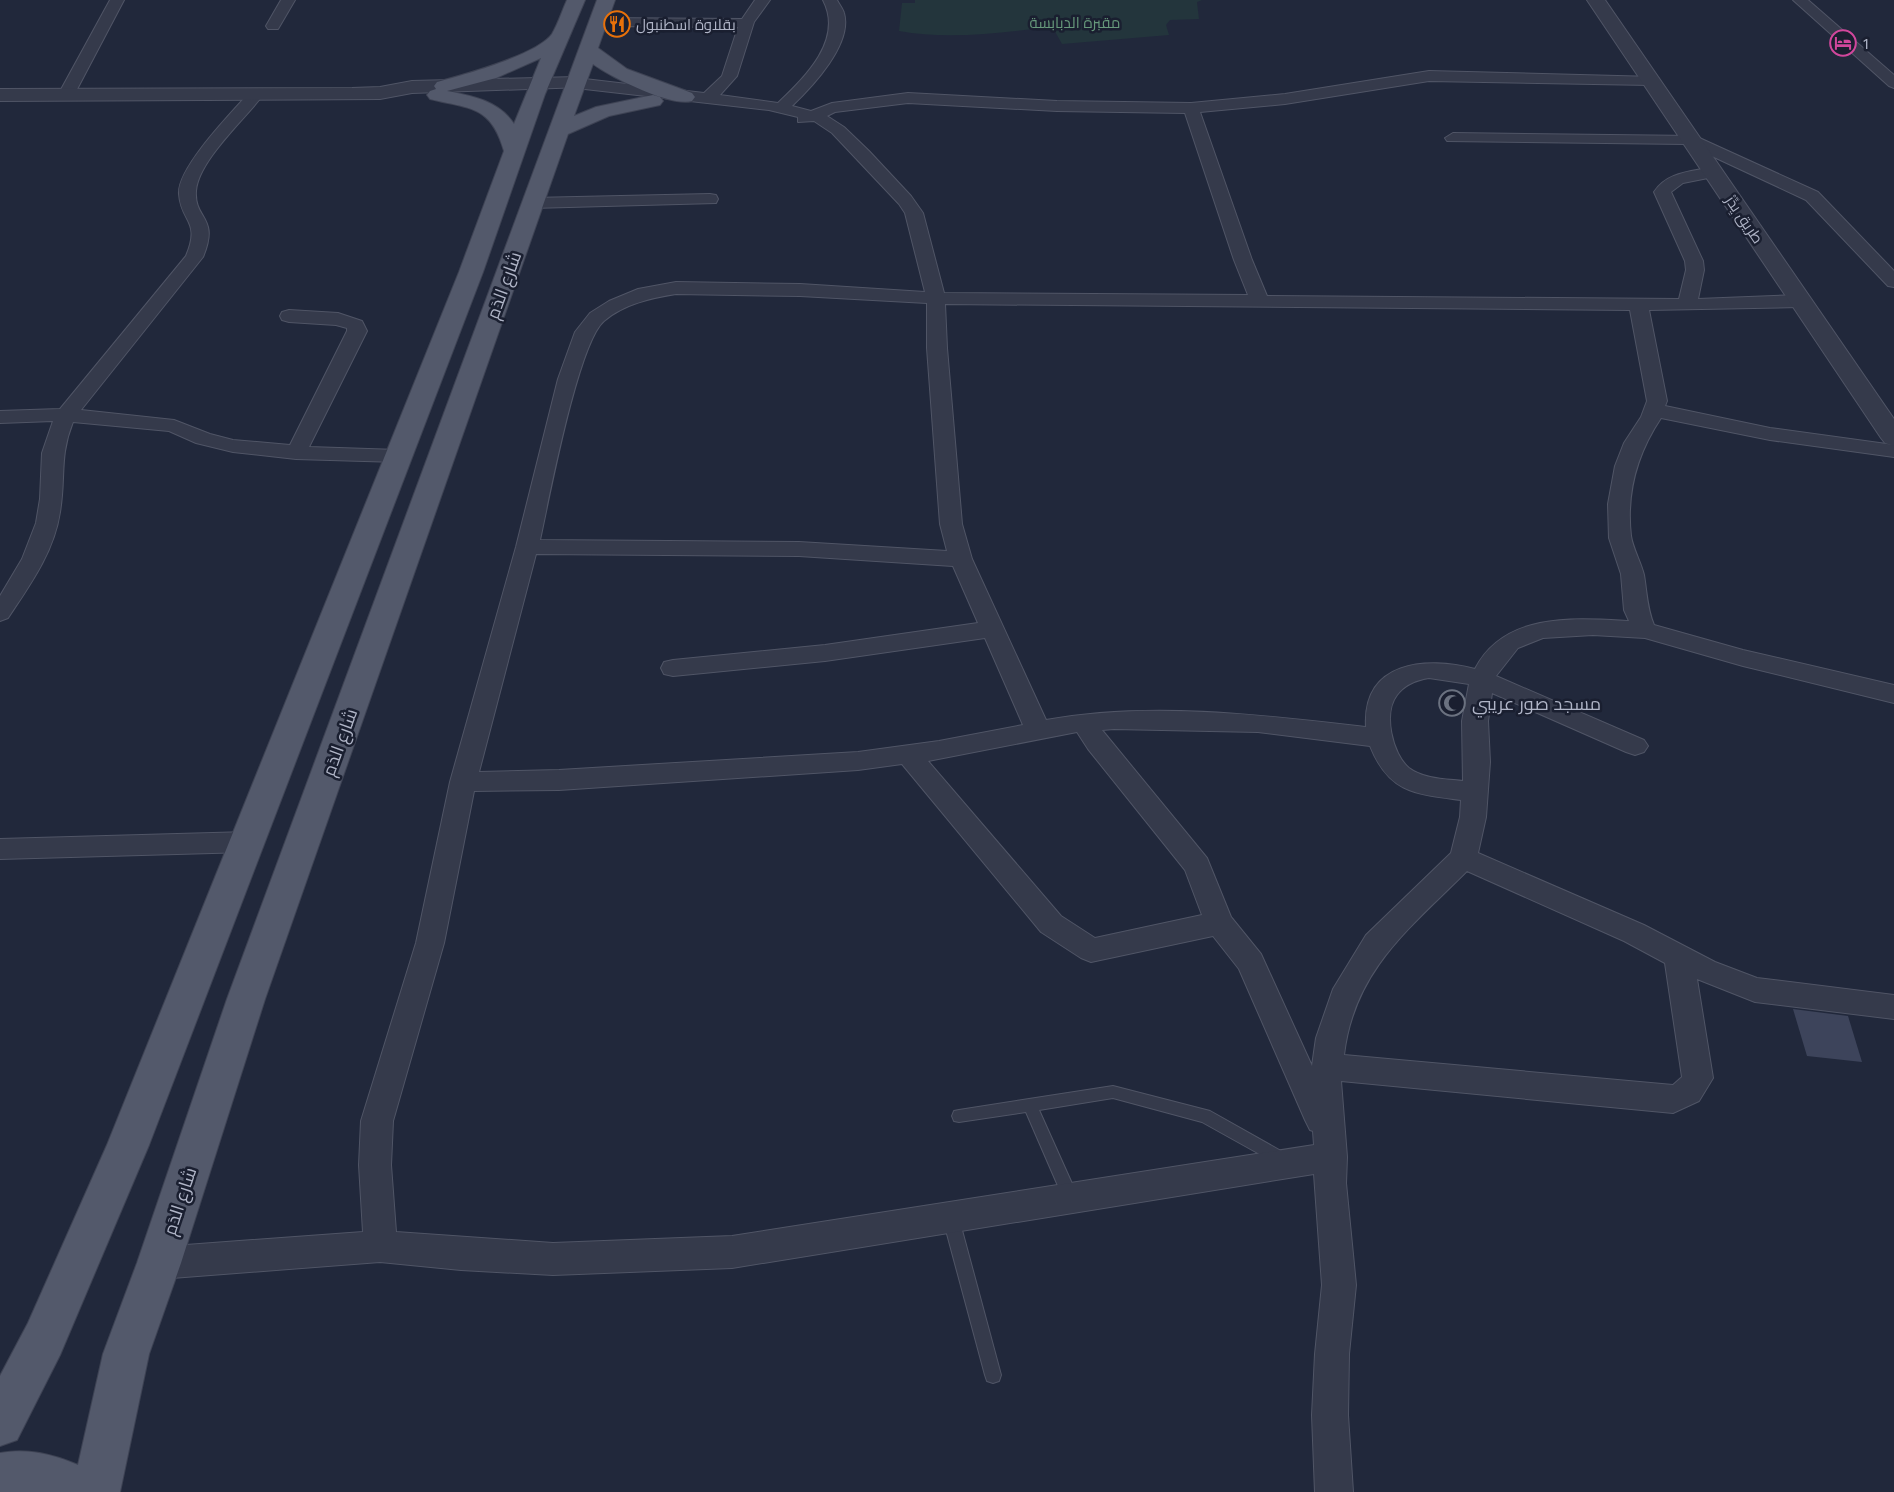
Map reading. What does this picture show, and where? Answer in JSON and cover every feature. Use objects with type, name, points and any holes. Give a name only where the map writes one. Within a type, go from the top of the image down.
[{"type":"main road","name":"شارع الدَم","points":[[0,1423],[44,1339],[128,1145],[398,456],[515,152],[537,88],[585,22]]},
{"type":"main road","name":"شارع الدَم","points":[[96,1492],[126,1354],[159,1263],[246,999],[573,89],[585,22]]},
{"type":"main road","points":[[440,91],[517,65],[585,22],[604,63],[623,74],[685,96]]},
{"type":"main road","points":[[440,91],[495,114],[502,121],[515,152]]},
{"type":"main road","points":[[558,132],[603,111],[653,101]]},
{"type":"main road","points":[[0,1477],[41,1475],[70,1485],[80,1492]]},
{"type":"street","points":[[66,95],[117,0]]},
{"type":"street","points":[[273,26],[288,0]]},
{"type":"street","points":[[706,99],[731,73],[740,40],[752,12],[764,0]]},
{"type":"street","points":[[782,107],[805,86],[817,71],[837,34],[837,11],[830,0]]},
{"type":"street","name":"طريق يِدِّرْ","points":[[1596,0],[1894,438]]},
{"type":"street","points":[[1800,0],[1894,83]]},
{"type":"street","points":[[585,22],[748,22]]},
{"type":"street","points":[[573,89],[653,101],[807,117],[832,108],[908,98],[1056,106],[1191,108],[1285,99],[1429,76],[1650,80]]},
{"type":"street","points":[[0,95],[255,95],[573,89],[685,96],[782,107],[838,130],[890,182],[914,213],[924,262],[936,298],[937,348],[951,524],[962,559],[1038,730]]},
{"type":"street","points":[[0,613],[24,578],[47,524],[51,500],[52,457],[66,415],[194,257],[202,242],[202,232],[187,195],[188,184],[199,164],[255,95]]},
{"type":"street","points":[[1191,108],[1239,249],[1260,301]]},
{"type":"street","points":[[1453,138],[1689,139],[1812,196],[1894,282]]},
{"type":"street","points":[[1687,305],[1695,270],[1694,261],[1662,192],[1673,181],[1712,172]]},
{"type":"street","points":[[532,203],[710,199]]},
{"type":"street","points":[[380,1246],[375,1165],[377,1121],[430,943],[463,782],[527,546],[578,345],[590,325],[616,304],[645,293],[676,288],[936,298],[1687,305],[1800,301]]},
{"type":"street","points":[[1638,304],[1648,345],[1657,401],[1634,443],[1626,466],[1619,504],[1620,538],[1632,574],[1636,610],[1645,630]]},
{"type":"street","points":[[289,316],[346,320],[355,325],[357,331],[296,453]]},
{"type":"street","points":[[1654,410],[1770,434],[1894,451]]},
{"type":"street","points":[[0,417],[66,415],[156,423],[182,429],[203,439],[233,446],[296,453],[398,456]]},
{"type":"street","points":[[527,546],[799,549],[962,559]]},
{"type":"street","points":[[1334,1492],[1331,1395],[1332,1354],[1339,1285],[1325,1089],[1331,1038],[1343,998],[1360,966],[1376,943],[1463,858],[1473,817],[1476,721],[1482,679],[1489,664],[1510,642],[1540,630],[1593,627],[1645,630],[1743,658],[1894,694]]},
{"type":"street","points":[[673,668],[825,653],[992,630]]},
{"type":"street","points":[[1474,792],[1422,783],[1401,775],[1389,759],[1380,738],[1379,711],[1381,699],[1398,679],[1424,670],[1451,672],[1482,679],[1635,746]]},
{"type":"street","points":[[463,782],[559,780],[858,761],[993,741],[1084,722],[1114,720],[1258,723],[1380,738]]},
{"type":"street","points":[[1084,722],[1097,743],[1197,865],[1219,923],[1251,962],[1330,1147]]},
{"type":"street","points":[[908,754],[1050,924],[1091,950],[1219,923]]},
{"type":"street","points":[[0,849],[248,842]]},
{"type":"street","points":[[1463,858],[1643,938],[1705,970],[1755,990],[1894,1007]]},
{"type":"street","points":[[1328,1067],[1673,1099],[1684,1096],[1692,1090],[1698,1078],[1679,957]]},
{"type":"street","points":[[159,1263],[380,1246],[461,1254],[553,1259],[732,1252],[951,1219],[1290,1163],[1330,1147]]},
{"type":"lane","points":[[959,1116],[1113,1092],[1204,1116],[1290,1163]]},
{"type":"lane","points":[[1030,1105],[1071,1199]]},
{"type":"lane","points":[[951,1219],[993,1375]]},
{"type":"green space","name":"مقبرة الدبابسة","points":[[915,0],[1202,0],[1197,2],[1199,19],[1170,20],[1166,25],[1169,35],[1062,44],[1053,28],[1049,27],[955,35],[899,31],[902,3],[915,3]]},
{"type":"building","points":[[1793,1009],[1848,1016],[1862,1062],[1807,1056]]},
{"type":"place","name":"بقلاوة اسطنبول","points":[[617,24]]},
{"type":"place","name":"1","points":[[1843,43]]},
{"type":"place","name":"مسجد صور عريبي","points":[[1452,703]]}]
